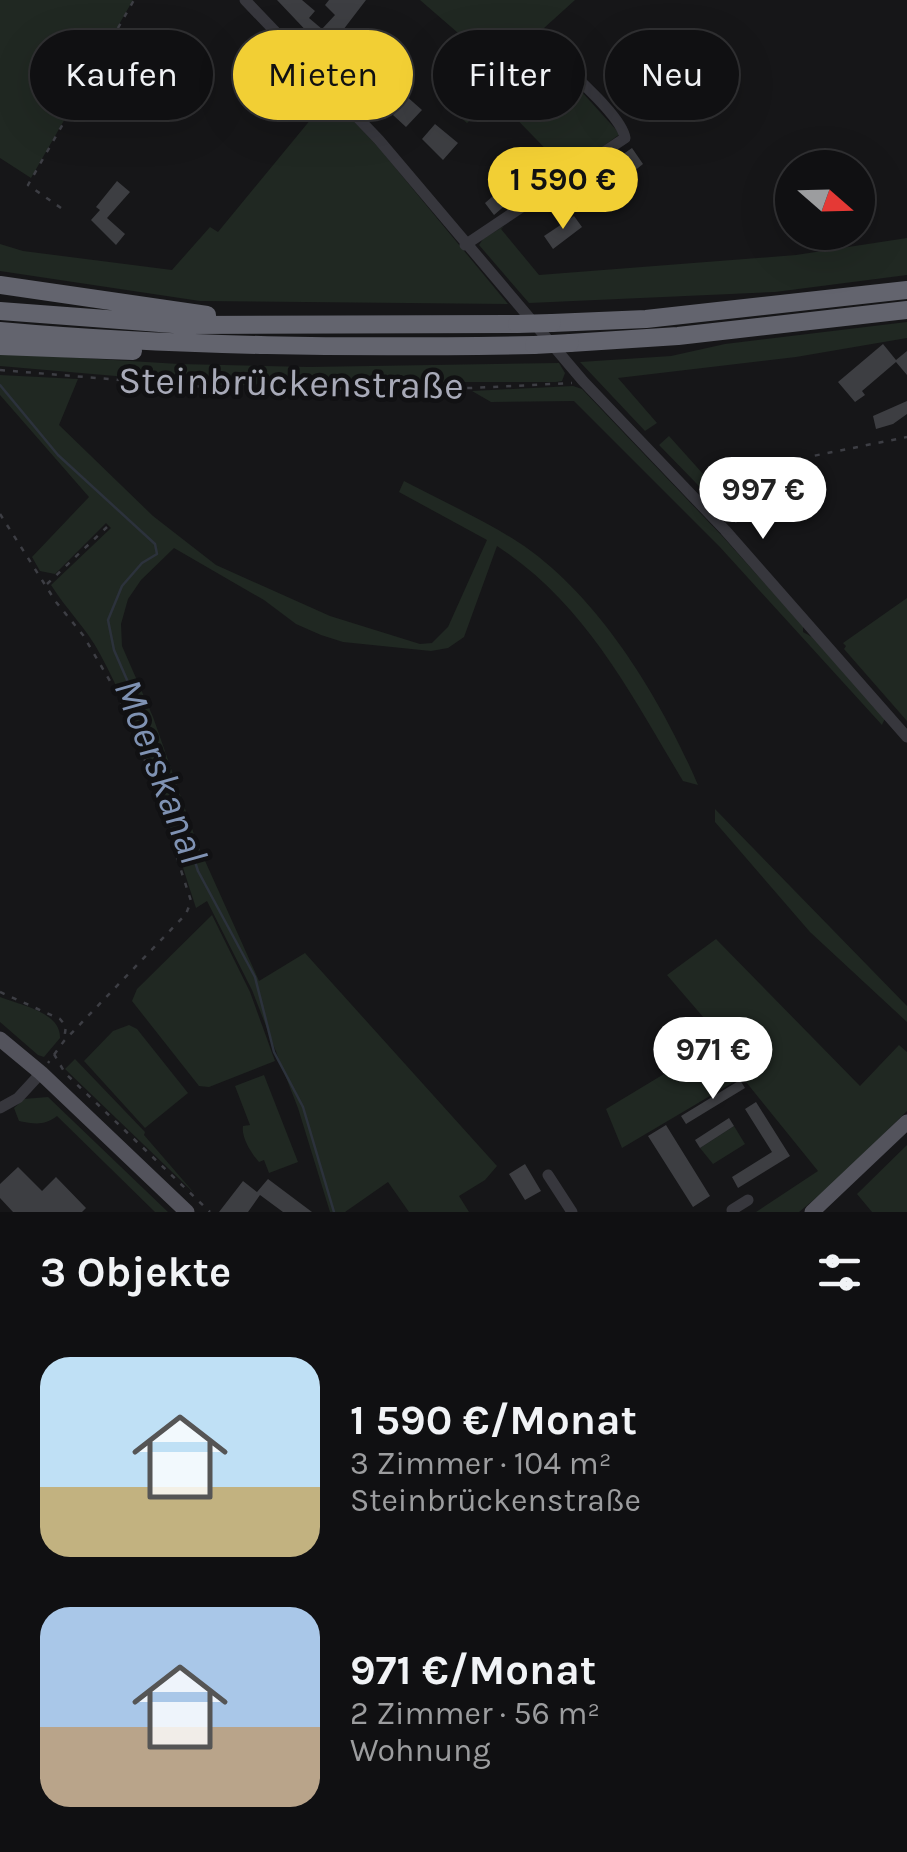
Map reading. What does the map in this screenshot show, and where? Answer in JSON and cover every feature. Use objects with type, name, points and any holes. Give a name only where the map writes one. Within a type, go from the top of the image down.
[{"type":"highway","points":[[0,288],[316,325]]},
{"type":"highway","points":[[0,311],[186,325],[517,324],[646,319],[907,290]]},
{"type":"highway","points":[[0,330],[182,344],[349,348],[534,345],[678,336],[907,310]]},
{"type":"highway","points":[[0,346],[125,352],[182,344]]},
{"type":"main road","points":[[0,1039],[187,1212]]},
{"type":"main road","points":[[812,1212],[907,1122]]},
{"type":"street","points":[[245,0],[379,140],[583,381],[725,530],[907,737]]},
{"type":"street","points":[[465,246],[625,138],[625,131],[585,89]]},
{"type":"street","points":[[0,1108],[18,1098],[40,1073]]},
{"type":"street","points":[[548,1176],[572,1212]]},
{"type":"street","points":[[732,1210],[748,1200]]},
{"type":"path","points":[[60,208],[28,184],[134,0]]},
{"type":"path","name":"Steinbrückenstraße","points":[[0,370],[230,389],[472,388],[583,381]]},
{"type":"path","points":[[725,530],[813,456],[907,436]]},
{"type":"path","points":[[0,514],[84,635],[116,694],[146,762],[191,901],[186,914],[64,1041],[40,1073]]},
{"type":"path","points":[[46,585],[107,526]]},
{"type":"path","points":[[0,992],[60,1019],[66,1026],[64,1041]]},
{"type":"path","points":[[54,1054],[65,1073],[210,1212]]},
{"type":"shaded area","points":[[0,0],[133,0],[116,30],[30,30],[30,120],[64,120],[31,178],[0,158]]},
{"type":"shaded area","points":[[420,0],[575,0],[542,30],[455,30]]},
{"type":"shaded area","points":[[585,95],[620,134],[568,172],[517,120],[585,120]]},
{"type":"shaded area","points":[[310,120],[353,120],[508,304],[200,301],[0,271],[0,244],[23,251],[172,270],[210,227],[218,232]]},
{"type":"shaded area","points":[[504,226],[501,229],[539,275],[829,250],[875,250],[875,243],[907,238],[907,275],[775,292],[529,303],[479,245]]},
{"type":"shaded area","points":[[907,322],[907,338],[796,357],[618,378],[657,423],[645,431],[580,362],[671,356],[725,344]]},
{"type":"shaded area","points":[[0,353],[309,367],[559,363],[565,373],[562,381],[556,382],[293,382],[231,386],[0,366]]},
{"type":"shaded area","points":[[0,375],[78,379],[59,425],[153,516],[216,565],[330,616],[420,644],[432,643],[448,627],[487,540],[399,492],[404,481],[462,510],[518,542],[575,590],[624,651],[666,718],[698,785],[683,781],[604,652],[581,623],[528,569],[497,546],[464,637],[448,648],[431,651],[343,642],[321,635],[296,624],[264,600],[174,548],[141,580],[128,599],[121,624],[122,646],[153,717],[197,843],[259,981],[305,953],[497,1166],[485,1180],[459,1196],[469,1212],[409,1212],[388,1182],[345,1212],[330,1212],[298,1108],[252,990],[207,901],[196,908],[129,715],[95,645],[51,585],[111,528],[106,523],[55,574],[40,571],[32,557],[89,497],[0,395]]},
{"type":"shaded area","points":[[573,386],[582,389],[724,538],[803,626],[803,632],[812,637],[885,718],[882,725],[719,546],[574,401],[491,402],[472,391]]},
{"type":"shaded area","points":[[669,436],[739,514],[732,520],[659,445]]},
{"type":"shaded area","points":[[907,598],[907,721],[844,649],[843,643]]},
{"type":"shaded area","points":[[715,809],[907,1006],[907,1022],[810,932],[715,822]]},
{"type":"shaded area","points":[[212,915],[250,992],[275,1061],[209,1087],[199,1086],[132,1001],[137,989]]},
{"type":"shaded area","points":[[716,939],[860,1086],[899,1045],[907,1052],[907,1111],[799,1212],[756,1212],[818,1171],[742,1077],[622,1148],[606,1109],[722,1039],[667,975]]},
{"type":"shaded area","points":[[0,997],[38,1011],[54,1022],[60,1038],[44,1057],[0,1022]]},
{"type":"shaded area","points":[[129,1025],[137,1029],[188,1093],[145,1128],[84,1061],[113,1031]]},
{"type":"shaded area","points":[[75,1059],[145,1132],[195,1194],[65,1069]]},
{"type":"shaded area","points":[[264,1075],[298,1162],[269,1173],[264,1160],[259,1162],[245,1140],[243,1126],[250,1125],[235,1086]]},
{"type":"shaded area","points":[[48,1097],[168,1212],[155,1212],[57,1116],[39,1123],[19,1121],[14,1108],[24,1099]]},
{"type":"shaded area","points":[[734,1126],[745,1144],[713,1164],[700,1148]]},
{"type":"shaded area","points":[[907,1145],[907,1212],[872,1212],[857,1194]]},
{"type":"building","points":[[277,0],[302,0],[315,11],[309,18],[322,29],[335,15],[325,5],[329,0],[366,0],[343,30],[305,30]]},
{"type":"building","points":[[413,102],[422,110],[413,120]]},
{"type":"building","points":[[435,124],[458,143],[443,160],[422,139]]},
{"type":"building","points":[[632,148],[643,164],[633,172],[629,167],[614,178],[617,182],[611,190],[580,206],[570,191]]},
{"type":"building","points":[[517,163],[529,185],[494,215],[485,203],[509,182],[503,173]]},
{"type":"building","points":[[117,181],[130,192],[107,218],[125,234],[116,245],[91,220],[100,210],[96,207]]},
{"type":"building","points":[[574,216],[582,227],[553,249],[544,236]]},
{"type":"building","points":[[883,344],[896,360],[907,351],[907,375],[896,362],[855,402],[838,382]]},
{"type":"building","points":[[907,401],[907,414],[876,429],[873,416]]},
{"type":"building","points":[[740,1080],[745,1088],[686,1124],[681,1116]]},
{"type":"building","points":[[756,1102],[790,1156],[738,1188],[732,1177],[772,1152],[745,1109]]},
{"type":"building","points":[[729,1118],[734,1126],[700,1148],[695,1140]]},
{"type":"building","points":[[666,1125],[710,1196],[693,1207],[648,1136]]},
{"type":"building","points":[[525,1164],[541,1191],[525,1200],[509,1174]]},
{"type":"building","points":[[18,1167],[42,1191],[56,1177],[86,1208],[82,1212],[13,1212],[0,1198],[0,1184]]},
{"type":"building","points":[[268,1179],[312,1212],[283,1212],[260,1195],[248,1212],[219,1212],[243,1181],[257,1192]]},
{"type":"waterway","name":"Moerskanal","points":[[0,385],[58,455],[155,544],[157,554],[142,563],[122,586],[108,620],[114,650],[161,758],[198,871],[255,977],[274,1052],[303,1107],[334,1212]]}]
